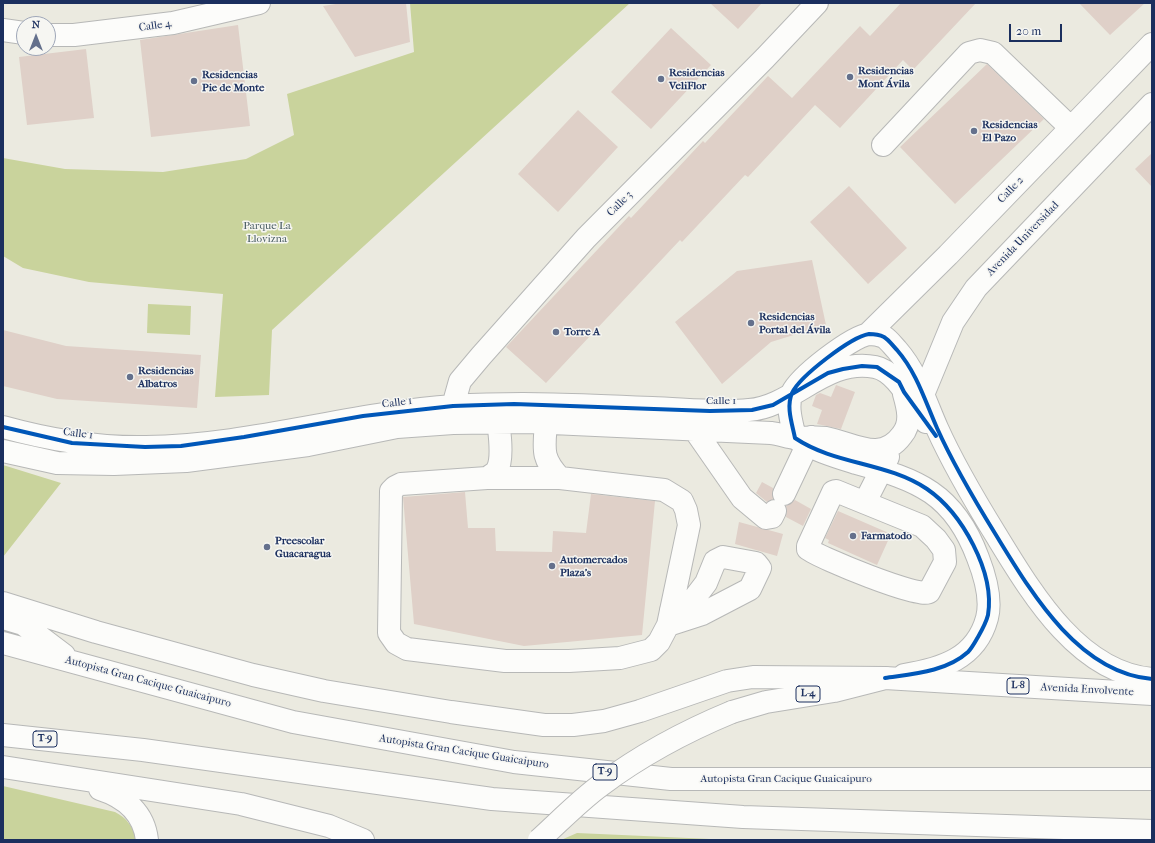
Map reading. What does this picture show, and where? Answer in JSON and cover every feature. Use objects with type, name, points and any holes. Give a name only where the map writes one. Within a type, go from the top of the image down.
[{"type":"main road","name":"Calle 4","points":[[56,35],[74,35],[173,24],[259,3]]},
{"type":"main road","name":"Calle 3","points":[[453,414],[460,381],[586,238],[759,64],[817,3]]},
{"type":"main road","points":[[3,30],[16,32]]},
{"type":"main road","name":"Calle 2","points":[[792,393],[807,374],[848,345],[868,334],[1152,44]]},
{"type":"main road","points":[[883,145],[969,53],[980,50],[993,53],[1071,128]]},
{"type":"main road","name":"Avenida Universidad","points":[[915,399],[953,322],[976,288],[1152,104]]},
{"type":"main road","points":[[865,502],[886,471],[901,437],[915,399],[909,364],[884,337],[868,334]]},
{"type":"main road","points":[[3,603],[96,632],[253,675],[332,692],[451,712],[544,725],[573,726],[604,721],[640,711],[727,681],[753,676],[885,678],[930,671],[960,658],[968,652],[984,628],[988,616],[984,574],[971,540],[956,516],[942,500],[916,482],[886,471],[823,453],[805,440],[790,410],[792,393],[828,373],[843,368],[862,366],[876,367],[889,374],[915,399],[950,453],[969,491],[1026,584],[1048,614],[1078,645],[1102,661],[1115,669],[1144,679],[1152,679]]},
{"type":"main road","name":"Calle 1","points":[[12,454],[63,463],[114,464],[184,453],[244,437],[395,420],[453,414],[490,414],[588,406],[710,411],[752,410],[773,405],[792,393]]},
{"type":"main road","name":"Calle 1","points":[[490,414],[538,422],[771,433],[805,440]]},
{"type":"main road","points":[[477,479],[485,462],[487,453],[490,414]]},
{"type":"main road","points":[[538,422],[530,457],[552,478]]},
{"type":"main road","name":"Calle 1","points":[[12,429],[72,443],[146,448],[184,453]]},
{"type":"main road","points":[[12,429],[12,454]]},
{"type":"main road","points":[[694,429],[742,498],[766,518],[772,517],[779,503],[805,440]]},
{"type":"main road","points":[[805,440],[826,438],[873,450],[886,449],[901,437]]},
{"type":"main road","points":[[552,478],[657,488],[672,493],[682,501],[686,510],[689,525],[669,617],[659,642],[651,650],[641,654],[620,658],[569,661],[505,661],[407,649],[396,643],[389,633],[391,491],[395,486],[401,484],[477,479],[552,478]]},
{"type":"main road","points":[[836,491],[865,502],[922,526],[939,543],[945,555],[945,562],[926,594],[896,587],[808,549],[808,546],[833,492],[836,491]]},
{"type":"main road","points":[[3,618],[24,624],[71,661]]},
{"type":"main road","name":"Autopista Gran Cacique Guaicaipuro","points":[[3,643],[292,722],[522,763],[672,779],[1152,778]]},
{"type":"main road","name":"Avenida Envolvente","points":[[539,840],[600,785],[648,753],[692,728],[732,712],[766,702],[834,691],[885,678],[1152,694]]},
{"type":"main road","points":[[3,723],[86,743]]},
{"type":"main road","name":"T-9","points":[[3,735],[86,743],[492,799],[743,817],[1152,831]]},
{"type":"main road","points":[[3,768],[90,787],[116,795],[127,802],[137,813],[144,825],[146,840]]},
{"type":"main road","points":[[3,768],[242,804],[329,826],[363,840]]},
{"type":"green space","name":"Parque La Llovizna","points":[[410,3],[630,3],[272,330],[269,395],[215,397],[223,294],[89,282],[23,268],[3,256],[3,158],[65,169],[163,172],[246,159],[294,135],[287,94],[414,52]]},
{"type":"green space","points":[[148,304],[191,306],[190,335],[147,333]]},
{"type":"green space","points":[[3,465],[61,483],[3,557]]},
{"type":"green space","points":[[3,786],[115,812],[129,823],[137,840],[3,840]]},
{"type":"green space","points":[[577,833],[733,840],[561,840]]},
{"type":"building","points":[[342,3],[406,3],[410,42],[355,57],[323,6]]},
{"type":"building","points":[[710,3],[762,3],[738,29]]},
{"type":"building","points":[[901,3],[976,3],[913,70],[903,60],[840,128],[815,105],[748,177],[745,175],[682,242],[680,240],[546,383],[506,347],[629,216],[631,218],[703,141],[705,143],[768,76],[792,98],[860,26],[870,36]]},
{"type":"building","points":[[1079,3],[1145,3],[1110,35]]},
{"type":"building","name":"Residencias Pie de Monte","points":[[238,25],[250,126],[151,137],[140,40]]},
{"type":"building","name":"Residencias VeliFlor","points":[[671,28],[711,65],[651,129],[611,92]]},
{"type":"building","points":[[86,49],[94,118],[27,125],[19,57],[56,56],[56,53]]},
{"type":"building","name":"Residencias El Pazo","points":[[987,64],[1044,119],[955,204],[900,147]]},
{"type":"building","points":[[578,110],[618,147],[558,212],[518,174]]},
{"type":"building","points":[[1152,153],[1152,187],[1135,169]]},
{"type":"building","points":[[849,186],[907,248],[868,284],[810,222]]},
{"type":"building","name":"Residencias Portal del Ávila","points":[[812,260],[826,325],[771,342],[722,384],[675,322],[737,271]]},
{"type":"building","name":"Residencias Albatros","points":[[3,330],[66,346],[201,355],[197,408],[57,399],[3,386]]},
{"type":"building","points":[[836,385],[855,392],[841,429],[817,424],[822,410],[812,406],[816,395],[820,393],[831,397]]},
{"type":"building","points":[[762,482],[773,488],[773,499],[767,502],[756,493]]},
{"type":"building","points":[[465,492],[468,528],[495,528],[496,551],[552,552],[553,531],[586,533],[591,494],[655,501],[642,635],[524,646],[414,624],[403,497]]},
{"type":"building","points":[[795,500],[811,509],[803,526],[786,517],[786,506]]},
{"type":"building","name":"Farmatodo","points":[[838,511],[891,534],[877,565],[828,543],[829,540],[825,538]]},
{"type":"building","points":[[739,522],[783,534],[777,556],[735,544]]},
{"type":"cycle path","points":[[885,678],[928,671],[950,664],[959,659],[971,649],[986,621],[988,615],[989,598],[981,563],[964,528],[940,500],[927,489],[895,473],[827,454],[795,438],[790,415],[790,398],[792,393],[805,377],[827,358],[850,342],[869,334],[879,335],[886,338],[910,368],[950,456],[980,509],[1025,581],[1059,626],[1079,646],[1101,662],[1125,673],[1152,679]]},
{"type":"cycle path","points":[[3,427],[72,443],[145,447],[181,446],[244,437],[363,416],[453,406],[514,404],[710,411],[752,410],[773,405],[828,373],[862,366],[877,367],[899,382],[904,392],[936,436]]},
{"type":"place","name":"Residencias Mont Ávila","points":[[850,77]]},
{"type":"place","name":"Residencias VeliFlor","points":[[661,79]]},
{"type":"place","name":"Residencias Pie de Monte","points":[[194,81]]},
{"type":"place","name":"Residencias El Pazo","points":[[974,131]]},
{"type":"place","name":"Residencias Portal del Ávila","points":[[751,323]]},
{"type":"place","name":"Torre A","points":[[556,332]]},
{"type":"place","name":"Residencias Albatros","points":[[130,377]]},
{"type":"place","name":"Farmatodo","points":[[853,536]]},
{"type":"place","name":"Preescolar Guacaragua","points":[[267,547]]},
{"type":"place","name":"Automercados Plaza's","points":[[552,566]]}]
